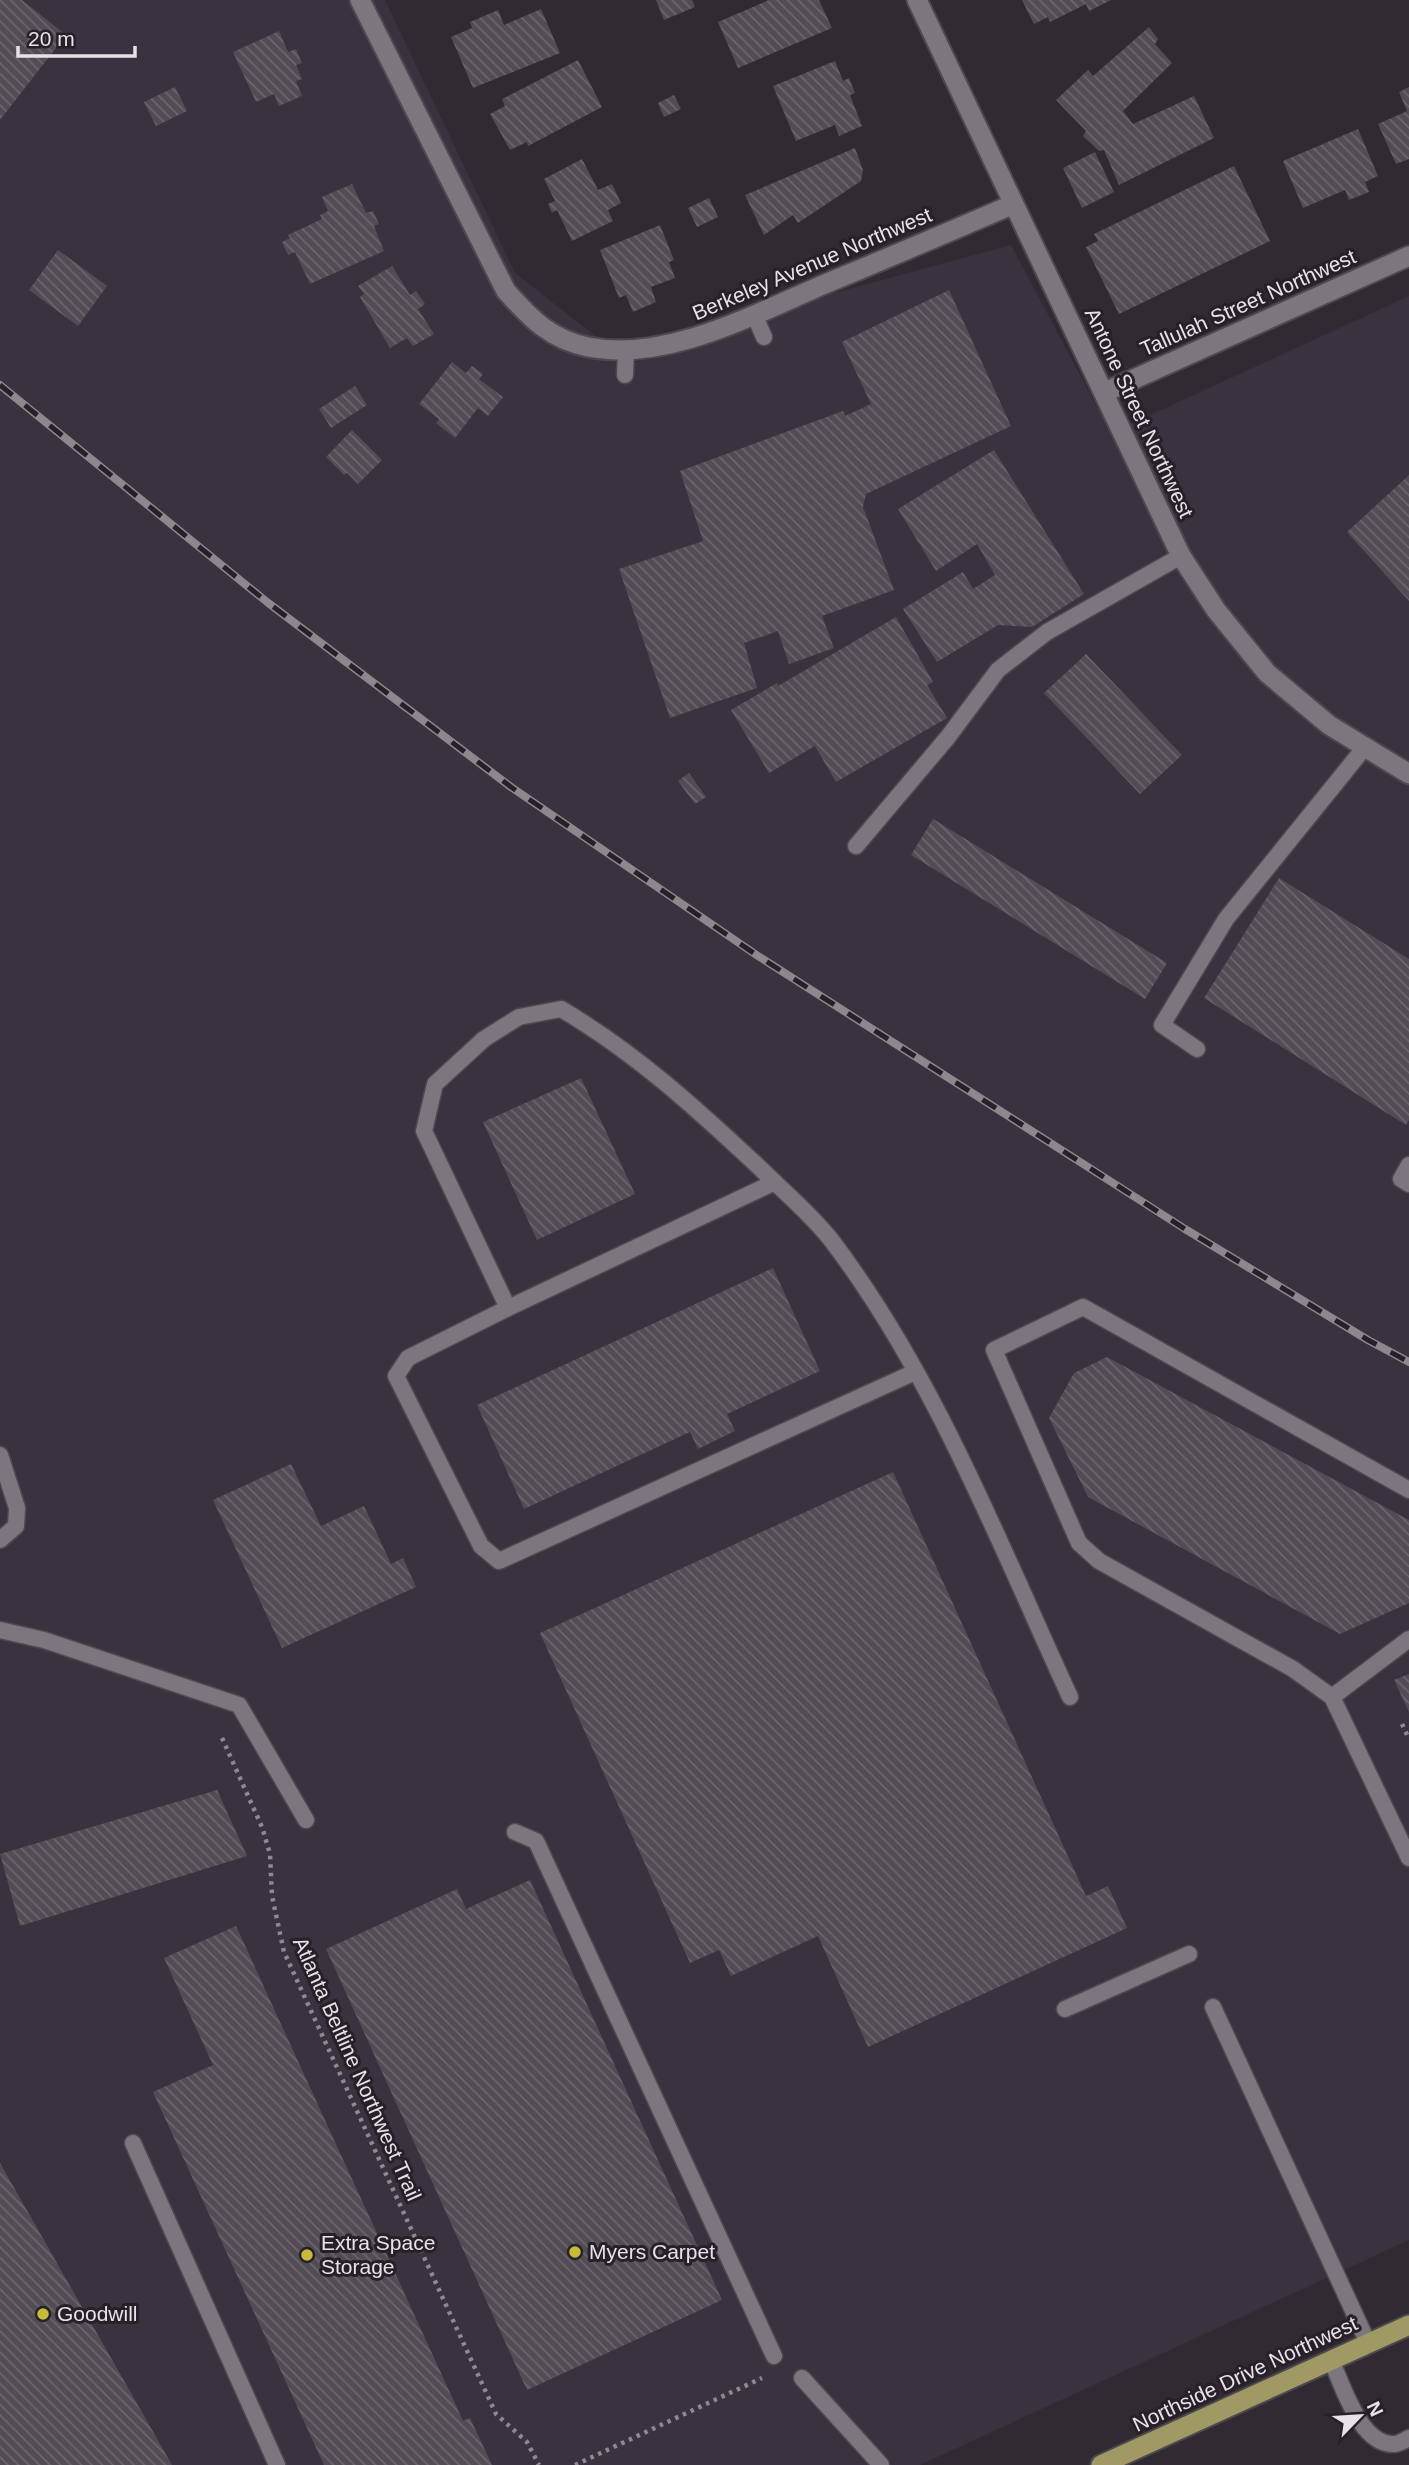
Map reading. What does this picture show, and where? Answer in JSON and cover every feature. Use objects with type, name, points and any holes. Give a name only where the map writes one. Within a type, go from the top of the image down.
[{"type":"highway","name":"Northside Drive Northwest","points":[[1101,2465],[1409,2325]]},
{"type":"street","name":"Berkeley Avenue Northwest","points":[[360,0],[506,291],[534,322],[564,340],[590,347],[626,349],[695,339],[1014,204]]},
{"type":"street","name":"Antone Street Northwest","points":[[917,0],[1181,556],[1216,610],[1267,673],[1329,725],[1409,774]]},
{"type":"street","name":"Tallulah Street Northwest","points":[[1105,392],[1409,256]]},
{"type":"lane","points":[[754,314],[764,337]]},
{"type":"lane","points":[[625,375],[626,349]]},
{"type":"lane","points":[[856,846],[948,737],[998,670],[1047,632],[1181,556]]},
{"type":"lane","points":[[1196,1049],[1162,1025],[1226,919],[1365,747]]},
{"type":"lane","points":[[508,1308],[424,1131],[435,1084],[484,1040],[519,1017],[561,1009],[599,1031],[674,1088],[775,1182],[831,1240],[883,1318],[936,1408],[1070,1697]]},
{"type":"lane","points":[[1409,1165],[1401,1179],[1409,1184]]},
{"type":"lane","points":[[775,1182],[508,1308],[408,1359],[396,1376],[481,1546],[499,1561],[915,1372]]},
{"type":"lane","points":[[1409,1490],[1083,1307],[994,1350],[1079,1542],[1099,1561],[1293,1669],[1332,1697],[1409,1858]]},
{"type":"lane","points":[[0,1455],[17,1508],[16,1526],[0,1540]]},
{"type":"lane","points":[[0,1630],[44,1640],[239,1705],[306,1820]]},
{"type":"lane","points":[[1332,1697],[1409,1639]]},
{"type":"lane","points":[[515,1832],[536,1840],[774,2364]]},
{"type":"lane","points":[[1065,2009],[1189,1954]]},
{"type":"lane","points":[[1213,2007],[1368,2343]]},
{"type":"lane","points":[[134,2143],[277,2465]]},
{"type":"lane","points":[[1331,2360],[1358,2419],[1369,2434],[1379,2441],[1395,2444],[1409,2438]]},
{"type":"lane","points":[[802,2378],[881,2465]]},
{"type":"path","points":[[1402,1724],[1409,1739]]},
{"type":"path","name":"Atlanta Beltline Northwest Trail","points":[[221,1735],[242,1777],[270,1854],[272,1896],[284,1952],[496,2414],[527,2442],[539,2465]]},
{"type":"path","points":[[575,2465],[774,2364]]},
{"type":"shaded area","points":[[0,0],[385,0],[515,273],[631,364],[786,306],[1011,245],[1111,433],[1409,296],[1409,2240],[920,2465],[0,2465]]},
{"type":"building","points":[[0,0],[22,0],[66,35],[0,120]]},
{"type":"building","points":[[656,0],[692,0],[695,7],[664,20]]},
{"type":"building","points":[[769,0],[819,0],[832,28],[738,68],[718,22]]},
{"type":"building","points":[[1022,0],[1111,0],[1089,11],[1086,4],[1050,22],[1048,17],[1034,24]]},
{"type":"building","points":[[541,9],[560,53],[473,88],[451,37],[472,28],[470,22],[498,10],[504,25]]},
{"type":"building","points":[[1149,27],[1158,39],[1155,44],[1172,63],[1123,111],[1133,124],[1194,96],[1214,138],[1119,185],[1104,150],[1099,151],[1083,136],[1086,131],[1056,100],[1088,70],[1093,76]]},
{"type":"building","points":[[279,31],[288,52],[296,49],[302,63],[296,65],[302,79],[296,81],[302,96],[279,106],[274,94],[256,102],[233,52]]},
{"type":"building","points":[[578,60],[602,107],[528,146],[527,142],[510,150],[490,114],[505,106],[502,99]]},
{"type":"building","points":[[835,61],[843,81],[849,78],[855,93],[850,95],[862,126],[839,136],[835,125],[796,141],[773,86]]},
{"type":"building","points":[[175,87],[187,111],[156,126],[144,102]]},
{"type":"building","points":[[1409,87],[1409,159],[1396,164],[1378,124],[1407,111],[1399,92]]},
{"type":"building","points":[[674,95],[681,109],[664,117],[658,103]]},
{"type":"building","points":[[1358,129],[1378,176],[1365,182],[1369,192],[1349,200],[1345,190],[1303,208],[1283,161]]},
{"type":"building","points":[[855,148],[863,170],[861,181],[798,223],[793,215],[764,235],[745,195]]},
{"type":"building","points":[[1095,152],[1114,192],[1082,208],[1063,168]]},
{"type":"building","points":[[582,159],[598,190],[612,184],[621,203],[608,210],[613,221],[572,241],[557,210],[552,213],[548,204],[555,201],[544,179]]},
{"type":"building","points":[[1234,166],[1270,241],[1119,314],[1086,247],[1098,241],[1094,234]]},
{"type":"building","points":[[352,184],[366,213],[373,211],[379,224],[374,226],[384,251],[310,284],[295,252],[288,255],[282,242],[290,238],[288,235],[322,219],[320,215],[328,211],[322,197]]},
{"type":"building","points":[[709,198],[718,217],[697,227],[688,208]]},
{"type":"building","points":[[660,225],[674,260],[669,262],[675,278],[651,287],[656,302],[633,312],[626,295],[619,298],[600,250]]},
{"type":"building","points":[[58,250],[107,286],[78,326],[29,290]]},
{"type":"building","points":[[392,266],[410,295],[416,291],[425,304],[418,309],[434,334],[413,346],[407,338],[390,348],[360,297],[364,294],[358,286]]},
{"type":"building","points":[[949,290],[1011,426],[866,494],[863,507],[894,590],[822,616],[834,648],[789,664],[778,631],[744,643],[757,688],[670,718],[619,569],[703,541],[680,471],[843,411],[845,416],[871,404],[842,342]]},
{"type":"building","points":[[452,362],[466,373],[472,366],[483,374],[479,379],[503,397],[488,416],[478,408],[455,438],[436,423],[439,419],[419,404]]},
{"type":"building","points":[[355,386],[367,405],[331,428],[319,409]]},
{"type":"building","points":[[352,430],[382,460],[358,484],[347,473],[344,475],[326,457]]},
{"type":"building","points":[[994,450],[1084,594],[1032,627],[998,625],[937,662],[903,609],[963,572],[973,589],[995,575],[977,544],[936,571],[898,509]]},
{"type":"building","points":[[1409,475],[1409,601],[1347,532]]},
{"type":"building","points":[[896,617],[933,682],[927,685],[947,718],[836,782],[815,746],[769,773],[731,710],[777,683],[778,686]]},
{"type":"building","points":[[1086,654],[1182,755],[1140,794],[1044,693]]},
{"type":"building","points":[[689,773],[706,797],[695,804],[678,781]]},
{"type":"building","points":[[933,819],[1167,963],[1145,999],[911,855]]},
{"type":"building","points":[[1279,878],[1409,959],[1409,1120],[1406,1125],[1204,998]]},
{"type":"building","points":[[581,1078],[635,1194],[537,1240],[483,1122]]},
{"type":"building","points":[[773,1268],[820,1371],[727,1414],[735,1431],[698,1449],[690,1432],[524,1509],[477,1405]]},
{"type":"building","points":[[1107,1357],[1409,1520],[1409,1603],[1340,1634],[1088,1497],[1049,1418],[1074,1373]]},
{"type":"building","points":[[291,1464],[321,1526],[364,1506],[391,1564],[403,1558],[416,1587],[282,1648],[213,1500]]},
{"type":"building","points":[[893,1472],[1086,1896],[1108,1886],[1127,1928],[868,2047],[818,1936],[731,1976],[719,1950],[690,1963],[540,1633]]},
{"type":"building","points":[[1409,1674],[1409,1712],[1394,1680]]},
{"type":"building","points":[[217,1790],[247,1856],[20,1926],[0,1854]]},
{"type":"building","points":[[530,1880],[722,2300],[527,2390],[326,1949],[457,1889],[466,1909]]},
{"type":"building","name":"Extra Space Storage","points":[[236,1926],[463,2421],[470,2418],[492,2465],[324,2465],[153,2092],[213,2065],[164,1958]]},
{"type":"building","name":"Goodwill","points":[[0,2163],[172,2465],[0,2465]]},
{"type":"railway","points":[[0,385],[267,602],[511,787],[758,956],[1185,1229],[1409,1362]]},
{"type":"place","name":"Myers Carpet","points":[[575,2252]]},
{"type":"place","name":"Extra Space Storage","points":[[307,2255]]},
{"type":"place","name":"Goodwill","points":[[43,2314]]}]
